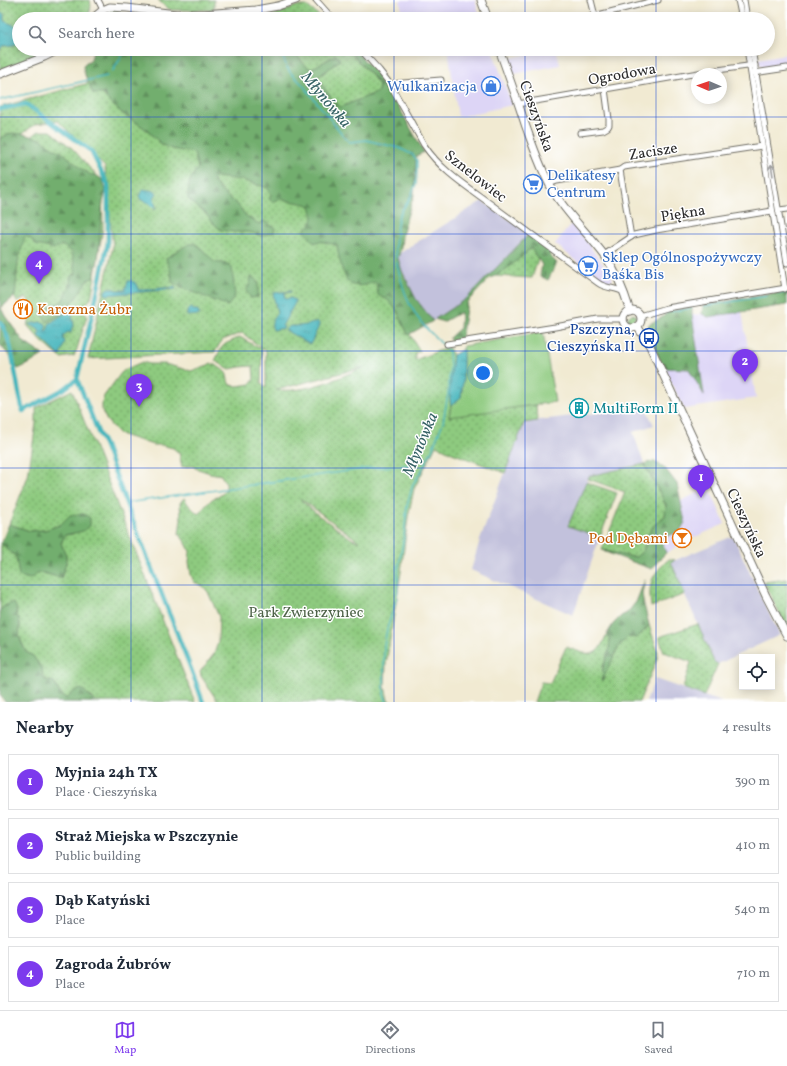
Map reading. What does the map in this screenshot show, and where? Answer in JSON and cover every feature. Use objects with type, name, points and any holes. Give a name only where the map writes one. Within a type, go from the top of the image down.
[{"type":"main road","points":[[227,12],[246,11],[296,0]]},
{"type":"main road","points":[[481,0],[485,12]]},
{"type":"main road","points":[[102,10],[110,7],[116,7],[159,12]]},
{"type":"main road","points":[[0,74],[46,56]]},
{"type":"main road","name":"Cieszyńska","points":[[501,56],[536,155],[549,184],[568,212],[604,255],[618,278],[630,311]]},
{"type":"main road","points":[[630,311],[636,312],[640,316],[640,322],[633,328],[628,327],[624,323],[626,314],[630,311]]},
{"type":"main road","name":"Cieszyńska","points":[[637,326],[649,344],[759,580],[787,636]]},
{"type":"street","points":[[98,0],[102,10]]},
{"type":"street","points":[[316,0],[327,12]]},
{"type":"street","points":[[591,0],[594,12]]},
{"type":"street","points":[[611,12],[658,0]]},
{"type":"street","points":[[738,0],[741,12]]},
{"type":"street","points":[[744,0],[746,12]]},
{"type":"street","name":"Sznelowiec","points":[[366,56],[390,84],[427,149],[439,164],[464,185],[598,284],[624,292]]},
{"type":"street","points":[[640,316],[667,308],[786,288],[754,73],[749,56]]},
{"type":"street","points":[[752,56],[752,65]]},
{"type":"street","name":"Ogrodowa","points":[[518,104],[752,65]]},
{"type":"street","points":[[754,73],[787,68]]},
{"type":"street","points":[[754,73],[762,146],[787,263]]},
{"type":"street","points":[[390,84],[441,80]]},
{"type":"street","points":[[580,133],[603,130],[608,127],[609,119],[605,89]]},
{"type":"street","name":"Zacisze","points":[[549,184],[557,181],[620,170],[624,167],[762,146]]},
{"type":"street","points":[[620,170],[631,237]]},
{"type":"street","name":"Piękna","points":[[604,255],[631,237],[657,230],[787,209]]},
{"type":"street","points":[[612,288],[618,278]]},
{"type":"street","points":[[447,344],[555,327],[598,318],[624,319]]},
{"type":"shaded area","points":[[400,0],[475,0],[479,12],[402,12]]},
{"type":"shaded area","points":[[787,54],[787,65],[765,70],[764,67],[760,65],[758,59]]},
{"type":"shaded area","points":[[449,56],[494,56],[512,105],[458,117]]},
{"type":"shaded area","points":[[521,56],[558,56],[560,65],[514,74],[508,59]]},
{"type":"shaded area","points":[[482,201],[530,233],[467,298],[433,321],[416,299],[402,271],[398,258],[400,253]]},
{"type":"shaded area","points":[[572,223],[610,273],[613,279],[609,283],[604,283],[555,244]]},
{"type":"shaded area","points":[[742,312],[756,398],[684,409],[664,368],[689,369],[704,394],[692,315],[702,314],[708,317]]},
{"type":"shaded area","name":"MultiForm II","points":[[645,407],[654,425],[633,432],[644,464],[589,476],[568,526],[600,537],[573,615],[471,570],[480,540],[524,422]]},
{"type":"shaded area","points":[[709,487],[725,524],[688,540],[666,553],[661,539],[680,531],[685,522],[681,501]]},
{"type":"shaded area","points":[[733,536],[780,635],[718,664],[714,662],[671,562]]},
{"type":"shaded area","points":[[655,679],[704,696],[722,702],[646,702]]},
{"type":"green space","points":[[0,0],[90,0],[90,12],[12,12],[12,56],[35,56],[0,70]]},
{"type":"green space","points":[[158,0],[214,0],[214,10],[171,10]]},
{"type":"green space","points":[[297,6],[307,6],[314,12],[281,12]]},
{"type":"green space","points":[[117,10],[122,12],[107,12]]},
{"type":"green space","points":[[92,56],[297,56],[311,69],[337,56],[340,60],[317,78],[330,96],[341,107],[378,92],[379,85],[354,56],[360,56],[375,72],[396,102],[424,152],[416,156],[414,195],[402,236],[398,258],[402,271],[416,299],[433,321],[408,335],[398,312],[388,300],[378,295],[376,282],[360,286],[351,284],[343,272],[337,245],[320,241],[314,243],[304,230],[313,220],[310,206],[306,204],[279,199],[273,202],[269,199],[271,195],[268,188],[242,180],[216,177],[213,181],[223,193],[238,205],[246,216],[259,224],[264,221],[275,228],[274,232],[262,236],[250,232],[221,230],[206,214],[188,199],[190,182],[198,168],[194,153],[166,147],[147,130],[112,104],[104,94],[93,94],[83,66],[91,59]]},
{"type":"green space","points":[[297,56],[334,56],[311,69]]},
{"type":"green space","points":[[337,56],[354,56],[379,85],[378,92],[341,107],[330,96],[317,78],[340,60]]},
{"type":"green space","name":"Park Zwierzyniec","points":[[93,82],[99,91],[123,114],[170,143],[305,198],[395,304],[404,325],[420,351],[415,353],[415,360],[449,348],[453,355],[449,394],[451,406],[449,416],[536,405],[537,421],[524,423],[505,473],[452,453],[436,445],[414,489],[408,517],[401,572],[386,664],[385,686],[388,700],[391,702],[218,702],[201,676],[200,672],[214,654],[218,642],[219,617],[208,592],[203,586],[194,582],[191,575],[189,562],[190,551],[179,534],[181,519],[180,503],[184,498],[198,514],[212,499],[221,495],[226,490],[226,484],[221,475],[210,473],[193,466],[182,467],[179,453],[173,448],[153,445],[119,434],[107,421],[102,411],[102,403],[104,396],[121,373],[126,369],[142,362],[150,364],[165,364],[191,371],[211,363],[224,371],[230,385],[237,386],[251,384],[254,379],[253,366],[230,369],[215,361],[221,348],[225,344],[240,337],[257,347],[262,348],[242,333],[222,340],[215,352],[88,359],[113,246],[105,167],[58,121],[36,124],[0,149],[0,107]],"holes":[[[262,348],[266,351],[266,388],[261,383]],[[364,367],[321,384],[298,389],[276,390]],[[301,499],[360,542],[352,539],[318,515]]]},
{"type":"green space","points":[[39,131],[51,131],[72,148],[98,177],[102,192],[103,228],[91,299],[85,305],[84,310],[87,316],[74,356],[61,358],[41,341],[27,325],[35,309],[26,297],[17,302],[12,293],[0,160]]},
{"type":"green space","points":[[12,133],[23,134],[41,139],[63,153],[83,170],[91,175],[96,175],[103,180],[106,191],[101,217],[98,260],[93,278],[87,280],[76,298],[63,313],[47,322],[40,312],[62,301],[69,289],[71,276],[76,274],[72,252],[62,245],[55,249],[36,245],[31,239],[25,236],[18,262],[15,296],[1,308],[24,342],[43,355],[18,369],[13,360],[0,345],[0,138]]},
{"type":"green space","points":[[530,233],[553,251],[549,255],[557,263],[548,280],[540,276],[542,265],[531,248],[506,269],[490,278],[467,302],[461,340],[450,341],[450,337],[460,328],[461,312],[443,322],[435,319],[467,298]]},
{"type":"green space","points":[[189,244],[196,244],[214,262],[228,264],[232,268],[235,296],[228,306],[181,288],[172,282],[171,273],[166,258]]},
{"type":"green space","points":[[531,248],[538,259],[532,278],[495,276],[516,261]]},
{"type":"green space","points":[[251,277],[253,277],[258,283],[258,297],[251,298],[246,291]]},
{"type":"green space","points":[[787,291],[787,305],[708,317],[702,314],[703,305]]},
{"type":"green space","points":[[692,307],[704,395],[689,369],[664,368],[647,332],[649,324],[661,318],[670,311]]},
{"type":"green space","points":[[632,314],[636,315],[637,317],[633,319],[633,322],[637,322],[633,325],[627,320]]},
{"type":"green space","points":[[543,332],[555,402],[449,417],[451,406],[461,397],[463,381],[463,346]]},
{"type":"green space","points":[[139,385],[150,386],[149,399],[138,397]]},
{"type":"green space","points":[[72,390],[195,702],[95,702],[93,698],[86,694],[67,699],[62,696],[54,682],[43,678],[33,656],[26,652],[19,636],[19,619],[6,605],[0,610],[1,543],[16,557],[38,573],[44,573],[61,578],[66,563],[66,556],[61,543],[65,535],[73,534],[70,516],[60,525],[45,530],[30,531],[9,524],[28,476],[36,423],[36,408]]},
{"type":"green space","points":[[653,461],[664,467],[677,484],[685,522],[680,531],[661,539],[666,553],[652,569],[602,550],[636,557],[643,551],[648,535],[653,526],[665,516],[666,506],[644,464]]},
{"type":"green space","points":[[644,464],[666,506],[665,516],[648,535],[643,551],[636,557],[602,550],[625,492],[588,479],[589,476]]},
{"type":"green space","points":[[586,482],[617,493],[600,537],[568,526]]},
{"type":"green space","points":[[84,514],[90,518],[90,526],[83,531],[65,535],[61,543],[66,556],[66,563],[61,578],[44,573],[38,573],[30,579],[19,576],[16,557],[1,543],[9,524],[30,531],[45,530],[60,525],[70,515]]},
{"type":"green space","points":[[669,559],[675,560],[671,562],[685,594],[651,607],[650,592],[652,580],[658,570]]},
{"type":"green space","points":[[787,579],[787,627],[786,627],[764,582]]},
{"type":"green space","points":[[645,580],[642,593],[649,625],[636,638],[628,637],[619,646],[602,681],[603,667],[609,650],[610,640],[607,634],[613,624],[621,616],[627,613],[636,602]]},
{"type":"green space","points":[[14,603],[20,624],[19,636],[22,644],[26,652],[33,656],[42,669],[43,678],[54,682],[62,696],[67,699],[74,692],[84,690],[95,702],[5,702],[0,695],[0,610],[6,605]]},
{"type":"green space","points":[[698,624],[714,662],[718,664],[704,696],[683,688],[691,662],[664,652],[659,637]]},
{"type":"green space","points":[[649,625],[658,652],[657,659],[639,702],[534,702],[541,682],[550,683],[566,647],[590,654],[594,653],[600,647],[607,634],[610,640],[609,650],[603,667],[602,679],[619,646],[628,637],[641,634]]},
{"type":"water","points":[[0,13],[4,14],[4,21],[12,24],[12,45],[4,46],[0,50]]},
{"type":"water","points":[[143,189],[157,193],[154,198],[155,209],[149,203],[141,200],[139,196]]},
{"type":"water","points":[[128,281],[135,282],[138,285],[138,290],[175,287],[176,289],[106,295],[105,291],[108,288],[125,290]]},
{"type":"water","points":[[291,291],[284,293],[285,299],[291,298],[295,300],[295,303],[282,326],[284,328],[273,330],[272,321],[277,313],[273,293]]},
{"type":"water","points":[[191,307],[193,310],[197,310],[200,315],[187,316],[187,311]]},
{"type":"water","points":[[71,309],[74,326],[72,327],[71,333],[68,332],[64,335],[63,338],[65,342],[60,356],[38,335],[40,332],[38,329],[29,324],[40,322],[45,323],[47,327],[45,329],[46,331],[49,324]]},
{"type":"water","points":[[317,321],[319,326],[311,343],[309,344],[285,330],[290,326],[307,325]]},
{"type":"water","points":[[463,349],[463,381],[461,397],[451,406],[449,394],[453,355]]},
{"type":"waterway","name":"Młynówka","points":[[112,72],[122,56]]},
{"type":"waterway","name":"Młynówka","points":[[282,56],[290,72],[303,85],[347,140],[350,142],[366,140],[399,148],[413,155],[417,160],[416,184],[411,196],[399,215],[397,224],[395,248],[397,265],[409,303],[425,327],[449,352],[450,367],[448,394],[443,422],[432,450],[413,484],[407,506],[404,537],[398,569],[397,598],[387,629],[384,646],[384,694],[387,702]]},
{"type":"waterway","name":"Młynówka","points":[[0,100],[107,76]]},
{"type":"waterway","points":[[0,109],[26,104],[91,151],[108,185],[108,242],[77,379],[105,446],[203,702]]},
{"type":"waterway","points":[[778,294],[787,292]]},
{"type":"waterway","points":[[704,306],[766,296]]},
{"type":"waterway","points":[[662,313],[692,308]]},
{"type":"waterway","points":[[0,322],[7,335],[11,348],[23,411],[64,389],[77,379]]},
{"type":"waterway","points":[[126,503],[341,472],[410,465]]},
{"type":"place","name":"Wulkanizacja","points":[[491,86]]},
{"type":"place","name":"Delikatesy Centrum","points":[[533,184]]},
{"type":"place","name":"Sklep Ogólnospożywczy Baśka Bis","points":[[588,266]]},
{"type":"place","name":"Zagroda Żubrów","points":[[39,284]]},
{"type":"place","name":"Karczma Żubr","points":[[23,309]]},
{"type":"place","name":"Pszczyna, Cieszyńska II","points":[[649,338]]},
{"type":"place","name":"Straż Miejska w Pszczynie","points":[[745,382]]},
{"type":"place","name":"Dąb Katyński","points":[[139,407]]},
{"type":"place","name":"MultiForm II","points":[[579,408]]},
{"type":"place","name":"Myjnia 24h TX","points":[[701,498]]},
{"type":"place","name":"Pod Dębami","points":[[682,538]]}]
